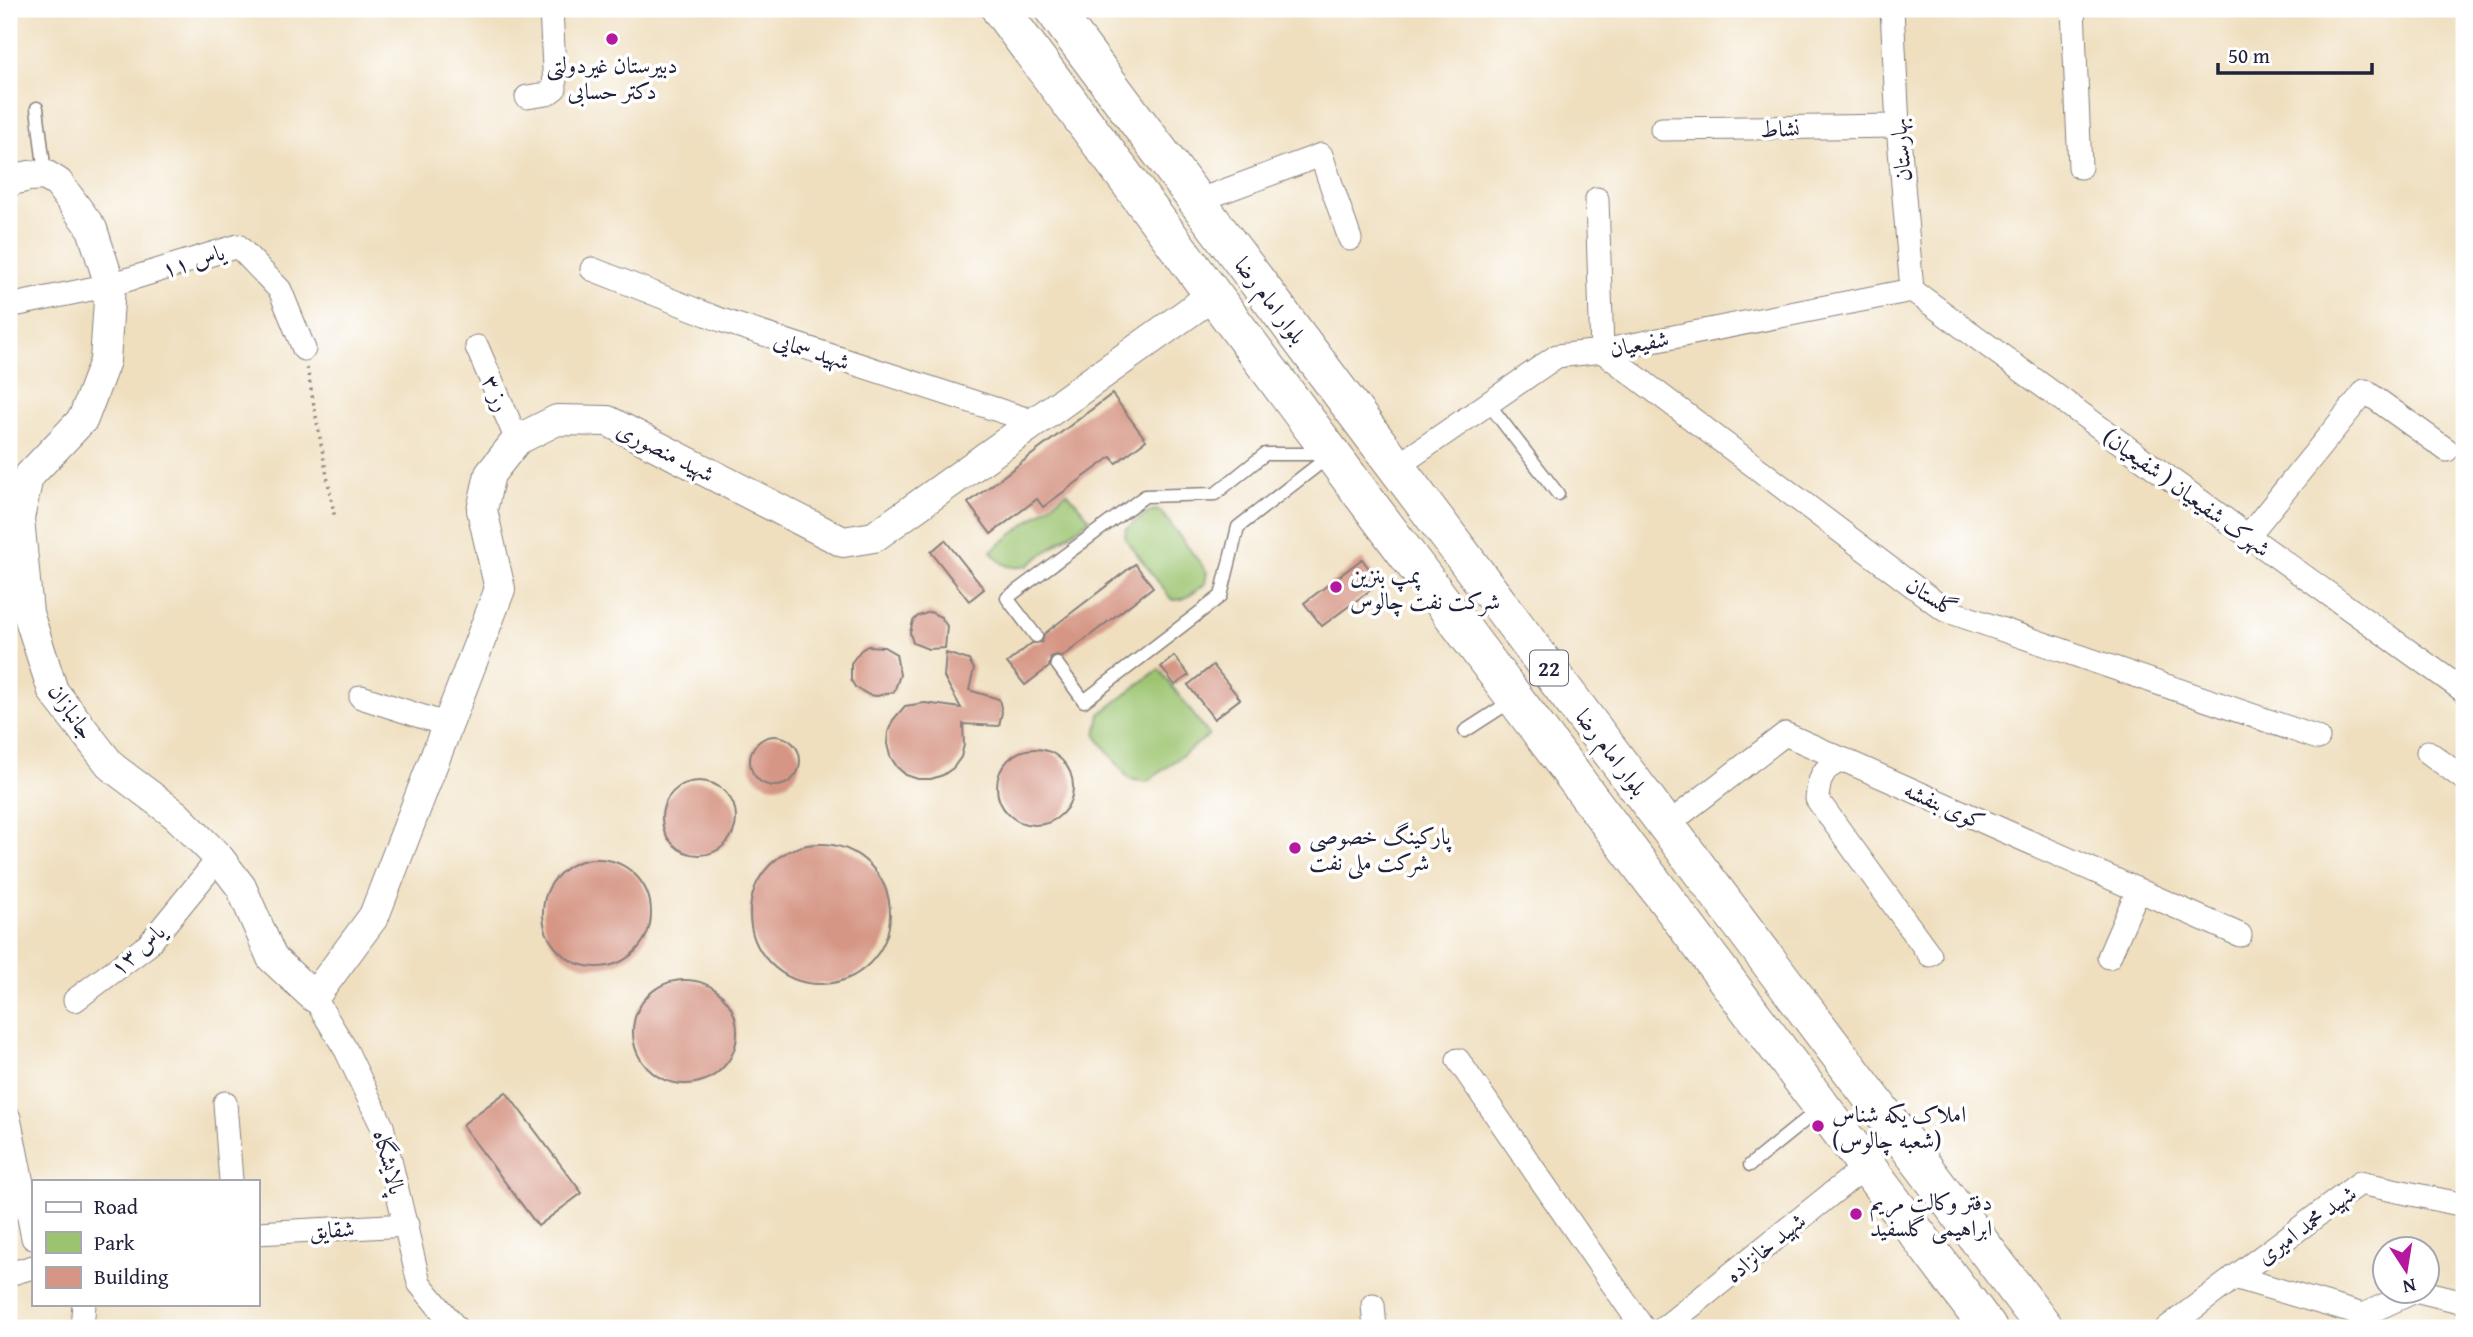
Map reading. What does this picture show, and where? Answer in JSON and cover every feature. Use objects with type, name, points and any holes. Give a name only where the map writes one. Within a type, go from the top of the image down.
[{"type":"main road","name":"بلوار امام رضا","points":[[996,9],[1988,1328]]},
{"type":"main road","name":"بلوار امام رضا","points":[[1053,9],[2045,1328]]},
{"type":"main road","points":[[1332,454],[1366,427]]},
{"type":"main road","points":[[1516,698],[1551,671]]},
{"type":"street","points":[[527,97],[547,94],[555,88],[551,9]]},
{"type":"street","name":"بهارستان","points":[[1892,9],[1898,126],[1912,290]]},
{"type":"street","points":[[2073,9],[2080,167]]},
{"type":"street","name":"نشاط","points":[[1662,130],[1898,126]]},
{"type":"street","points":[[1197,201],[1321,155],[1350,239]]},
{"type":"street","points":[[9,181],[45,175]]},
{"type":"street","name":"جانبازان","points":[[45,175],[58,183],[92,229],[110,285],[105,361],[83,419],[28,477],[19,518],[28,613],[53,691],[113,767],[176,815],[219,858],[241,887],[272,958],[314,997]]},
{"type":"street","points":[[1597,199],[1602,351]]},
{"type":"street","name":"یاس ۱۱","points":[[110,285],[238,246],[280,290],[304,349]]},
{"type":"street","name":"شهید سمایی","points":[[592,270],[721,320],[1035,422]]},
{"type":"street","points":[[9,306],[110,285]]},
{"type":"street","name":"شفیعیان","points":[[1396,467],[1557,356],[1602,351],[1912,290]]},
{"type":"street","name":"شهرک شفیعیان ( شفیعیان)","points":[[1912,290],[2464,691]]},
{"type":"street","name":"شهید منصوری","points":[[314,997],[374,916],[500,589],[482,510],[490,474],[517,440],[557,420],[608,421],[843,542],[874,537],[1213,295]]},
{"type":"street","name":"رز ۳","points":[[477,347],[517,440]]},
{"type":"street","name":"گلستان","points":[[1602,351],[1945,610],[2318,738]]},
{"type":"street","points":[[2248,536],[2365,391],[2446,450]]},
{"type":"street","points":[[360,697],[448,725]]},
{"type":"street","name":"کوی بنفشه","points":[[1667,825],[1785,734],[2240,935]]},
{"type":"street","points":[[2428,752],[2464,779]]},
{"type":"street","points":[[1845,760],[1831,764],[1818,780],[1817,799],[1930,955]]},
{"type":"street","name":"یاس ۱۳","points":[[75,1000],[148,945],[219,858]]},
{"type":"street","points":[[2109,957],[2138,890]]},
{"type":"street","name":"پالایشگاه","points":[[314,997],[346,1050],[382,1126],[419,1283],[456,1328]]},
{"type":"street","points":[[1458,1060],[1643,1328]]},
{"type":"street","points":[[225,1103],[231,1180]]},
{"type":"street","points":[[9,1118],[32,1233]]},
{"type":"street","name":"شهید خانزاده","points":[[1664,1328],[1866,1166]]},
{"type":"street","name":"شهید محمد امیری","points":[[2166,1328],[2360,1183],[2464,1205]]},
{"type":"street","name":"شقایق","points":[[259,1233],[407,1225]]},
{"type":"street","points":[[9,1274],[32,1267]]},
{"type":"street","points":[[2234,1277],[2363,1315],[2383,1306]]},
{"type":"street","points":[[2442,1297],[2464,1302]]},
{"type":"street","points":[[1373,1305],[1375,1328]]},
{"type":"street","points":[[82,1328],[84,1306]]},
{"type":"lane","points":[[37,108],[45,175]]},
{"type":"lane","points":[[1488,403],[1558,494]]},
{"type":"lane","points":[[1036,636],[1007,598],[1145,496],[1214,494],[1265,454],[1332,454]]},
{"type":"lane","points":[[1056,664],[1084,701],[1221,596],[1238,527],[1332,454]]},
{"type":"lane","points":[[1465,730],[1516,698]]},
{"type":"lane","points":[[1750,1165],[1822,1106]]},
{"type":"path","points":[[304,349],[335,519]]},
{"type":"green space","points":[[1067,492],[1090,519],[1027,566],[1010,567],[998,560],[991,551]]},
{"type":"green space","points":[[1155,510],[1161,512],[1207,572],[1205,584],[1180,600],[1171,599],[1125,538],[1126,529]]},
{"type":"green space","points":[[1159,669],[1209,735],[1147,782],[1129,779],[1096,736],[1100,714]]},
{"type":"building","points":[[1112,394],[1146,440],[1116,463],[1111,457],[1043,507],[1037,499],[991,534],[968,503]]},
{"type":"building","points":[[945,540],[984,589],[969,601],[931,552]]},
{"type":"building","points":[[1362,559],[1380,583],[1322,626],[1304,603]]},
{"type":"building","points":[[1135,564],[1153,587],[1062,657],[1051,657],[1049,667],[1025,685],[1007,663],[1032,643],[1042,642],[1044,634]]},
{"type":"building","points":[[930,612],[941,617],[947,626],[945,648],[928,649],[913,643],[910,633],[913,621]]},
{"type":"building","points":[[868,646],[884,647],[896,654],[900,675],[894,692],[869,695],[855,687],[851,680],[851,663],[861,650]]},
{"type":"building","points":[[946,653],[969,660],[974,669],[969,690],[999,699],[1002,712],[999,726],[963,724],[964,745],[961,757],[953,768],[931,779],[918,779],[906,775],[897,767],[890,756],[888,732],[893,720],[905,706],[925,703],[961,708],[944,677]]},
{"type":"building","points":[[1174,656],[1189,675],[1175,685],[1161,667]]},
{"type":"building","points":[[1213,665],[1240,699],[1214,719],[1188,685]]},
{"type":"building","points":[[775,736],[793,743],[800,761],[793,779],[775,786],[757,779],[750,761],[757,743]]},
{"type":"building","points":[[1035,749],[1050,752],[1062,760],[1070,772],[1073,787],[1070,802],[1062,814],[1050,822],[1035,825],[1020,822],[1008,814],[1000,802],[997,787],[1000,772],[1008,760],[1020,752]]},
{"type":"building","points":[[699,781],[713,784],[725,792],[733,804],[736,818],[733,832],[725,844],[713,852],[699,855],[685,852],[673,844],[665,832],[662,818],[665,804],[673,792],[685,784]]},
{"type":"building","points":[[820,844],[847,849],[870,864],[885,887],[890,914],[885,941],[870,964],[847,979],[820,984],[793,979],[770,964],[755,941],[750,914],[755,887],[770,864],[793,849]]},
{"type":"building","points":[[597,859],[618,863],[635,875],[647,892],[651,913],[647,934],[635,951],[618,963],[597,967],[576,963],[559,951],[547,934],[543,913],[547,892],[559,875],[576,863]]},
{"type":"building","points":[[685,980],[705,984],[722,995],[733,1012],[737,1032],[733,1052],[722,1069],[705,1080],[685,1084],[665,1080],[648,1069],[637,1052],[633,1032],[637,1012],[648,995],[665,984]]},
{"type":"building","points":[[506,1092],[582,1193],[538,1226],[462,1125]]},
{"type":"place","name":"دبیرستان غیردولتی دکتر حسابی","points":[[612,39]]},
{"type":"place","name":"پمپ بنزین شرکت نفت چالوس","points":[[1336,587]]},
{"type":"place","name":"پارکینگ خصوصی شرکت ملی نفت","points":[[1295,848]]},
{"type":"place","name":"املاک یکه شناس (شعبه چالوس)","points":[[1818,1126]]},
{"type":"place","name":"دفتر وکالت مریم ابراهیمی گلسفید","points":[[1856,1214]]}]
